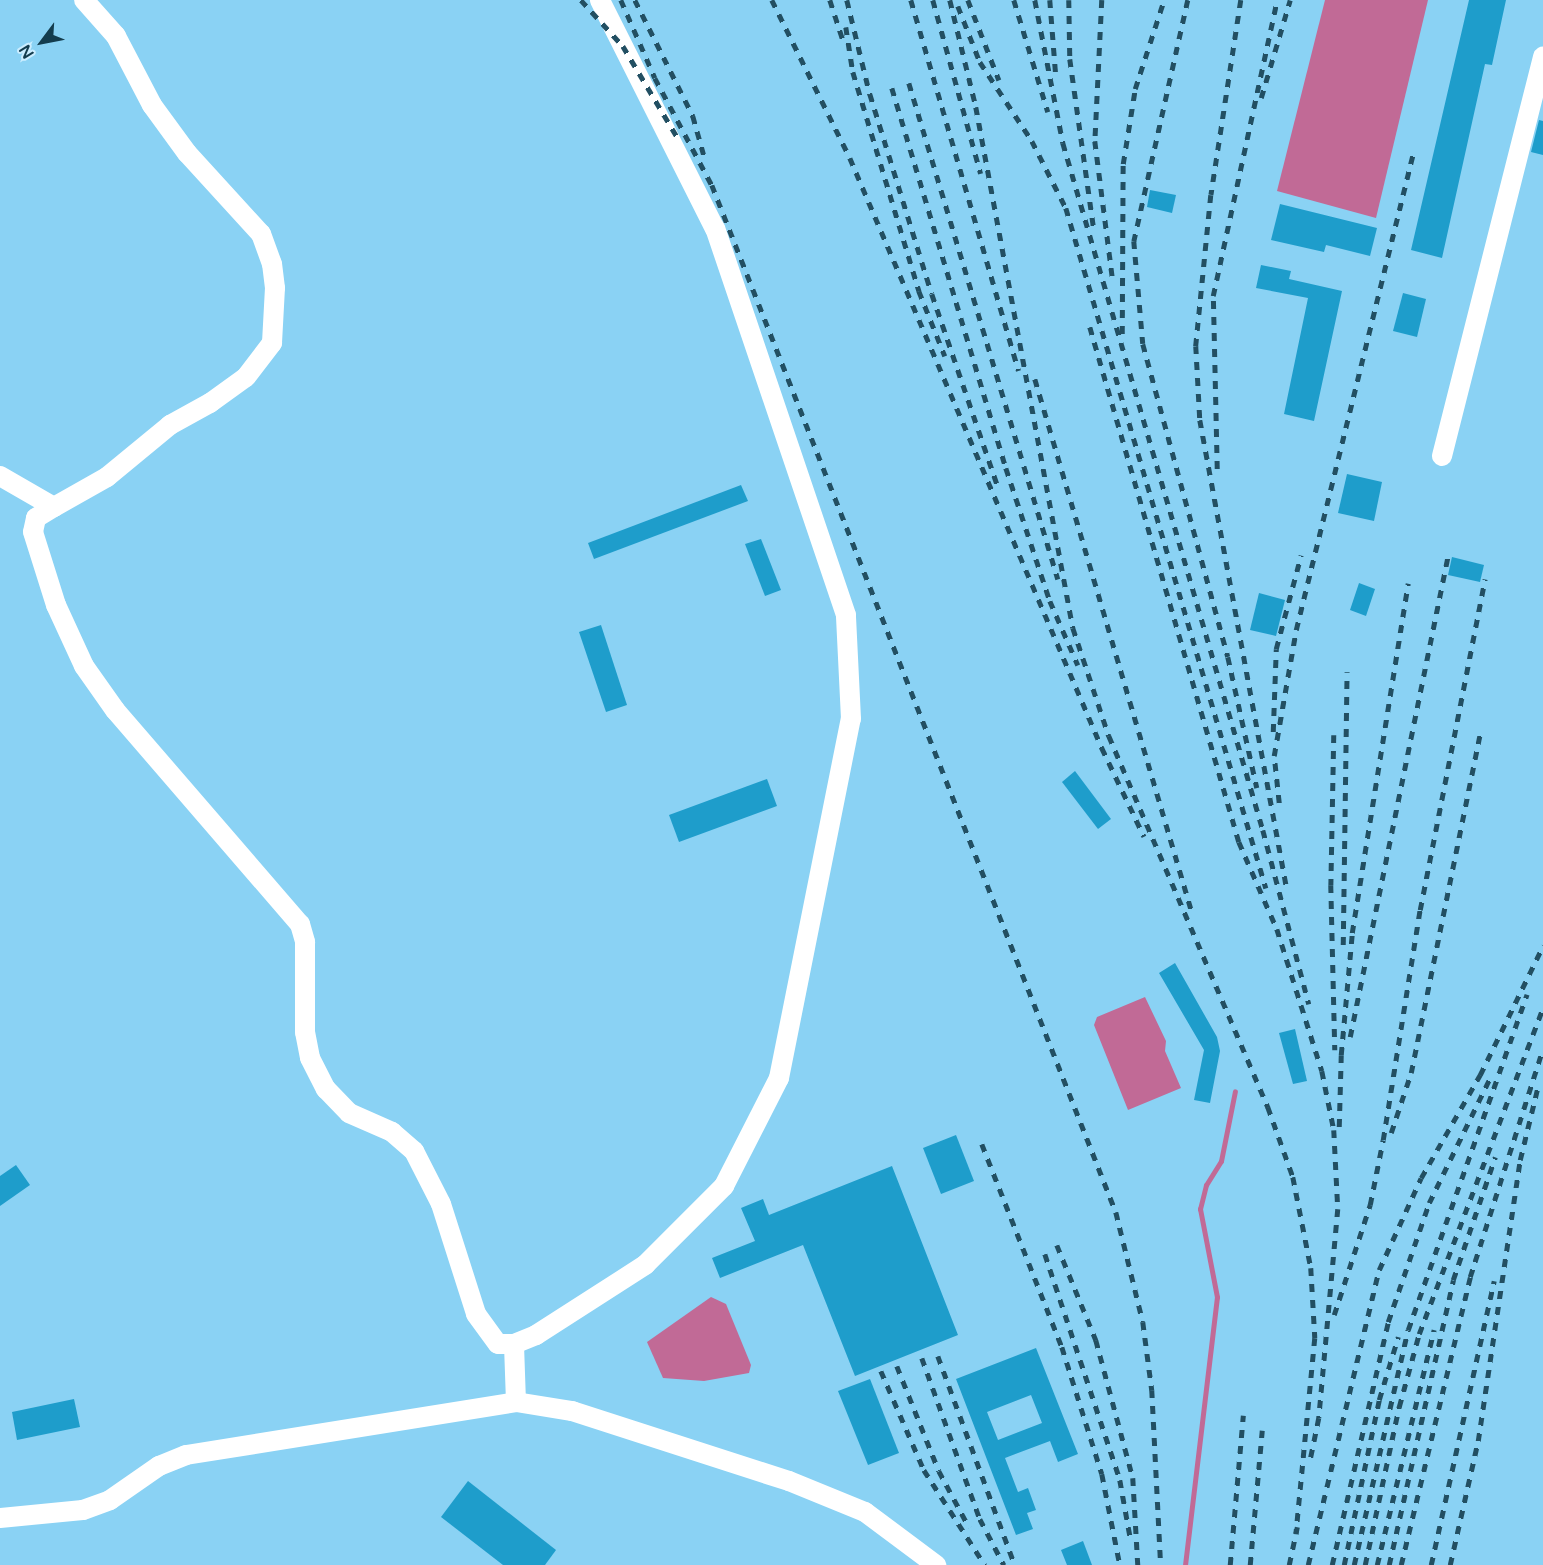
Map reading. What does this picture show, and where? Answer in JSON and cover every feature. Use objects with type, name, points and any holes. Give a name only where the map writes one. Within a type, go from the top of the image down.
[{"type":"street","points":[[84,0],[116,36],[152,105],[187,153],[261,234],[272,264],[275,288],[272,343],[246,377],[210,403],[170,425],[108,477],[36,518],[33,532],[56,605],[84,666],[115,710],[300,924],[305,942],[305,1032],[310,1058],[326,1089],[349,1113],[392,1132],[414,1151],[441,1204],[476,1314],[487,1334],[498,1344],[514,1344],[545,1329],[645,1265],[724,1186],[779,1078],[850,718],[846,615],[715,229],[600,0]]},
{"type":"street","points":[[1442,456],[1543,57]]},
{"type":"street","points":[[0,476],[54,507]]},
{"type":"street","points":[[514,1344],[516,1402]]},
{"type":"street","points":[[0,1518],[83,1510],[110,1500],[159,1466],[186,1455],[516,1402],[572,1411],[789,1481],[865,1512],[936,1565]]},
{"type":"shaded area","points":[[1325,0],[1428,0],[1376,218],[1277,191]]},
{"type":"shaded area","points":[[1145,997],[1166,1041],[1165,1051],[1181,1088],[1128,1110],[1094,1025],[1097,1017]]},
{"type":"shaded area","points":[[711,1297],[726,1304],[751,1365],[749,1373],[704,1381],[663,1378],[647,1342]]},
{"type":"building","points":[[1469,0],[1506,0],[1492,65],[1485,64],[1442,258],[1411,250]]},
{"type":"building","points":[[1539,120],[1543,121],[1543,155],[1531,152]]},
{"type":"building","points":[[1150,190],[1176,195],[1172,213],[1147,207]]},
{"type":"building","points":[[1280,204],[1377,228],[1370,256],[1326,245],[1324,252],[1271,240]]},
{"type":"building","points":[[1261,265],[1291,271],[1289,279],[1342,291],[1314,421],[1284,414],[1308,298],[1256,288]]},
{"type":"building","points":[[1403,293],[1426,299],[1417,337],[1393,331]]},
{"type":"building","points":[[1347,474],[1382,482],[1374,521],[1338,513]]},
{"type":"building","points":[[741,485],[748,501],[594,559],[588,543]]},
{"type":"building","points":[[761,539],[781,590],[765,596],[745,544]]},
{"type":"building","points":[[1452,557],[1484,565],[1480,582],[1448,575]]},
{"type":"building","points":[[1359,583],[1375,589],[1366,616],[1350,610]]},
{"type":"building","points":[[1259,593],[1285,600],[1276,636],[1250,630]]},
{"type":"building","points":[[601,625],[627,705],[606,712],[579,632]]},
{"type":"building","points":[[1075,771],[1111,819],[1098,829],[1062,782]]},
{"type":"building","points":[[767,779],[777,806],[679,842],[669,815]]},
{"type":"building","points":[[1175,963],[1217,1037],[1220,1051],[1210,1103],[1194,1100],[1204,1050],[1159,973]]},
{"type":"building","points":[[1295,1029],[1307,1081],[1293,1084],[1279,1033]]},
{"type":"building","points":[[956,1135],[974,1181],[941,1194],[923,1148]]},
{"type":"building","points":[[16,1165],[30,1185],[0,1206],[0,1176]]},
{"type":"building","points":[[892,1166],[958,1335],[855,1376],[803,1245],[720,1278],[712,1258],[755,1241],[741,1208],[763,1199],[769,1215]]},
{"type":"building","points":[[1036,1348],[1078,1454],[1058,1462],[1050,1441],[1005,1458],[1018,1492],[1028,1488],[1036,1510],[1027,1513],[1033,1529],[1016,1535],[956,1379]],"holes":[[[1031,1395],[1042,1423],[998,1440],[987,1412]]]},
{"type":"building","points":[[870,1379],[899,1453],[868,1465],[838,1391]]},
{"type":"building","points":[[74,1399],[80,1427],[17,1440],[12,1412]]},
{"type":"building","points":[[468,1481],[556,1550],[545,1565],[503,1565],[441,1517]]},
{"type":"building","points":[[1083,1541],[1092,1565],[1067,1565],[1061,1550]]},
{"type":"waterway","points":[[1185,1565],[1217,1297],[1200,1209],[1206,1185],[1221,1161],[1235,1091]]},
{"type":"railway","points":[[581,0],[623,46],[679,140]]},
{"type":"railway","points":[[621,0],[655,78],[712,185],[1116,1212],[1143,1322],[1152,1390],[1161,1565]]},
{"type":"railway","points":[[635,0],[693,116],[705,159]]},
{"type":"railway","points":[[772,0],[850,158],[1102,748],[1144,836]]},
{"type":"railway","points":[[830,0],[843,40]]},
{"type":"railway","points":[[847,0],[870,94],[932,294],[999,490]]},
{"type":"railway","points":[[911,0],[1019,371]]},
{"type":"railway","points":[[933,0],[981,174]]},
{"type":"railway","points":[[950,0],[976,107],[1073,628],[1109,736],[1268,1107],[1293,1177],[1311,1268],[1315,1338],[1296,1534]]},
{"type":"railway","points":[[968,0],[999,80]]},
{"type":"railway","points":[[1014,0],[1048,112]]},
{"type":"railway","points":[[1035,0],[1063,143],[1263,830],[1309,1004]]},
{"type":"railway","points":[[1050,0],[1056,77]]},
{"type":"railway","points":[[1069,0],[1070,59],[1094,230]]},
{"type":"railway","points":[[1102,0],[1095,141],[1113,281]]},
{"type":"railway","points":[[1122,334],[1123,164],[1135,89],[1164,0]]},
{"type":"railway","points":[[1188,0],[1134,241],[1143,344],[1228,657],[1257,788]]},
{"type":"railway","points":[[1241,0],[1211,195],[1196,346],[1200,420],[1287,888]]},
{"type":"railway","points":[[1217,469],[1213,296],[1277,0]]},
{"type":"railway","points":[[1261,98],[1290,0]]},
{"type":"railway","points":[[958,6],[980,62],[1032,141],[1066,208],[1266,888]]},
{"type":"railway","points":[[846,27],[853,72],[919,291],[945,356]]},
{"type":"railway","points":[[909,83],[1058,579]]},
{"type":"railway","points":[[892,88],[1006,468],[1050,601],[1078,665]]},
{"type":"railway","points":[[1279,803],[1274,756],[1296,630],[1414,150]]},
{"type":"railway","points":[[1090,327],[1239,842],[1277,929],[1322,1071],[1334,1130],[1338,1209],[1319,1418],[1310,1462]]},
{"type":"railway","points":[[1035,379],[1192,912]]},
{"type":"railway","points":[[1273,732],[1276,649],[1301,555]]},
{"type":"railway","points":[[1350,1037],[1448,556]]},
{"type":"railway","points":[[1334,1315],[1370,1205],[1383,1140],[1420,910],[1485,579]]},
{"type":"railway","points":[[1339,1127],[1341,1055],[1352,933],[1408,583]]},
{"type":"railway","points":[[1343,945],[1347,672]]},
{"type":"railway","points":[[1391,1133],[1411,1073],[1481,729]]},
{"type":"railway","points":[[1334,735],[1331,885],[1335,1050]]},
{"type":"railway","points":[[1308,1565],[1379,1270],[1421,1178],[1480,1075],[1543,946]]},
{"type":"railway","points":[[1354,1565],[1408,1330],[1527,994]]},
{"type":"railway","points":[[1365,1565],[1399,1407],[1419,1334],[1543,1008]]},
{"type":"railway","points":[[1401,1565],[1470,1277],[1543,1048]]},
{"type":"railway","points":[[1332,1565],[1388,1322],[1429,1203],[1489,1080]]},
{"type":"railway","points":[[1450,1565],[1478,1441],[1520,1160],[1538,1086]]},
{"type":"railway","points":[[982,1144],[1062,1347],[1102,1474],[1120,1565]]},
{"type":"railway","points":[[1389,1565],[1453,1280],[1495,1157]]},
{"type":"railway","points":[[1057,1245],[1096,1340],[1133,1478],[1138,1565]]},
{"type":"railway","points":[[1045,1254],[1120,1480],[1131,1541]]},
{"type":"railway","points":[[1431,1565],[1494,1281]]},
{"type":"railway","points":[[1377,1565],[1434,1330]]},
{"type":"railway","points":[[1344,1565],[1379,1400],[1398,1337]]},
{"type":"railway","points":[[938,1356],[1015,1565]]},
{"type":"railway","points":[[922,1358],[980,1519],[1004,1565]]},
{"type":"railway","points":[[897,1366],[939,1471],[969,1527]]},
{"type":"railway","points":[[881,1371],[924,1470],[985,1565]]},
{"type":"railway","points":[[1230,1565],[1243,1416]]},
{"type":"railway","points":[[1250,1565],[1262,1431]]},
{"type":"railway","points":[[1289,1565],[1297,1527]]}]
